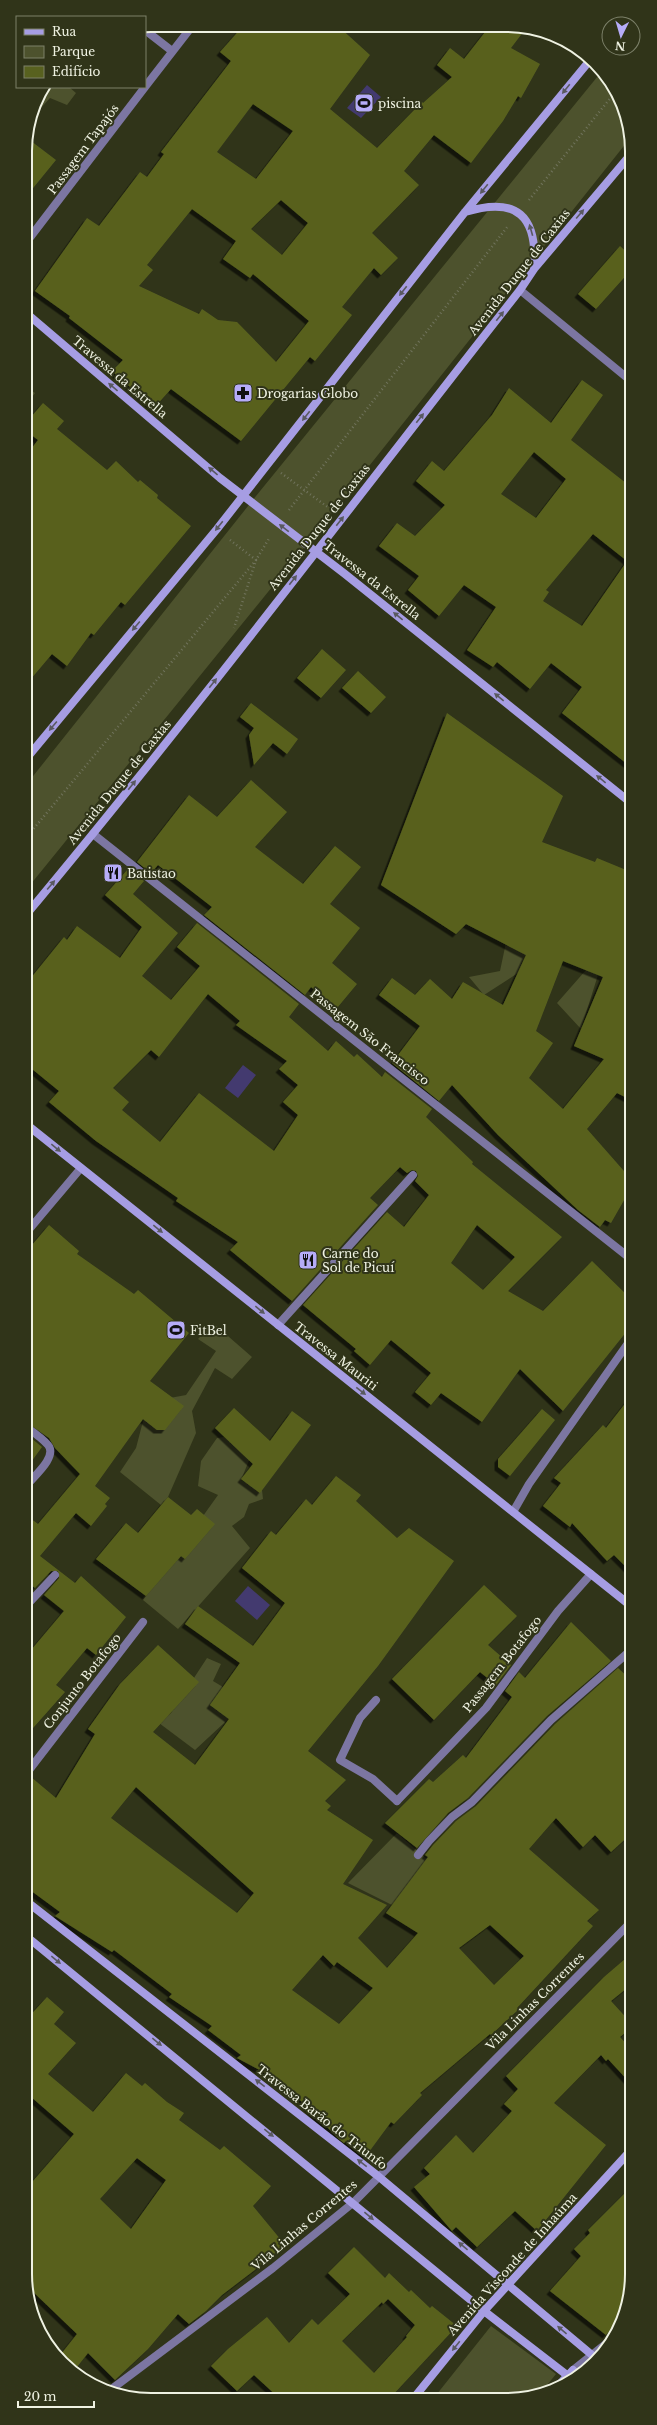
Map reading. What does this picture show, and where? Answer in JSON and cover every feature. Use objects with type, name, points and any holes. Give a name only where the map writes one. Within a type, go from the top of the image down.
[{"type":"main road","points":[[32,752],[217,529],[465,212],[587,64]]},
{"type":"main road","name":"Avenida Duque de Caxias","points":[[32,908],[93,834],[342,518],[520,290],[534,269],[625,161]]},
{"type":"main road","points":[[465,212],[492,206],[503,207],[519,213],[528,221],[532,231],[535,253],[534,269]]},
{"type":"main road","name":"Travessa da Estrella","points":[[32,318],[243,496],[315,551],[625,798]]},
{"type":"main road","name":"Travessa Mauriti","points":[[32,1129],[625,1601]]},
{"type":"main road","name":"Travessa Barão do Triunfo","points":[[32,1906],[378,2176],[593,2355]]},
{"type":"main road","points":[[32,1941],[354,2202],[484,2310],[570,2374]]},
{"type":"main road","name":"Avenida Visconde de Inhaúma","points":[[418,2393],[484,2310],[625,2157]]},
{"type":"street","points":[[148,32],[172,51]]},
{"type":"street","name":"Passagem Tapajós","points":[[146,86],[187,32]]},
{"type":"street","name":"Passagem Tapajós","points":[[32,235],[144,88]]},
{"type":"street","points":[[520,290],[625,376]]},
{"type":"street","name":"Passagem São Francisco","points":[[93,834],[625,1255]]},
{"type":"street","points":[[32,1226],[81,1168]]},
{"type":"street","points":[[278,1325],[413,1175]]},
{"type":"street","points":[[513,1512],[530,1484],[625,1348]]},
{"type":"street","points":[[32,1432],[48,1445],[50,1452],[49,1458],[32,1479]]},
{"type":"street","name":"Passagem Botafogo","points":[[376,1700],[360,1718],[340,1760],[373,1778],[397,1801],[486,1708],[558,1611],[591,1574]]},
{"type":"street","points":[[32,1600],[55,1575]]},
{"type":"street","name":"Conjunto Botafogo","points":[[32,1766],[143,1622]]},
{"type":"street","points":[[418,1856],[433,1836],[452,1817],[472,1802],[551,1720],[625,1656]]},
{"type":"street","name":"Vila Linhas Correntes","points":[[114,2387],[273,2268],[354,2202],[378,2176],[625,1929]]},
{"type":"path","points":[[32,831],[256,560],[278,524],[519,213],[612,96]]},
{"type":"path","points":[[269,464],[342,518]]},
{"type":"path","points":[[217,529],[256,560]]},
{"type":"path","points":[[232,633],[256,560]]},
{"type":"green space","points":[[598,76],[609,91],[616,105],[621,120],[625,145],[311,539],[32,883],[32,777],[256,496]]},
{"type":"green space","points":[[50,88],[70,88],[76,93],[67,105],[50,98],[39,110]]},
{"type":"green space","points":[[508,933],[532,939],[518,973],[484,995],[469,977],[500,971]]},
{"type":"green space","points":[[586,970],[598,975],[581,1029],[557,1003]]},
{"type":"green space","points":[[213,1323],[252,1357],[232,1379],[215,1368],[192,1411],[196,1433],[168,1497],[161,1505],[120,1472],[136,1448],[148,1402],[186,1395],[216,1351],[198,1339]]},
{"type":"green space","points":[[224,1437],[250,1458],[241,1480],[262,1490],[263,1499],[249,1504],[244,1517],[232,1526],[250,1548],[178,1629],[143,1600],[218,1495],[198,1486],[201,1461],[217,1438]]},
{"type":"green space","points":[[207,1658],[221,1664],[213,1681],[223,1687],[237,1711],[195,1750],[159,1723],[171,1713]]},
{"type":"green space","points":[[397,1833],[430,1862],[392,1905],[348,1883]]},
{"type":"green space","points":[[491,2326],[556,2374],[546,2387],[522,2392],[438,2393]]},
{"type":"shaded area","name":"piscina","points":[[367,85],[381,97],[361,118],[347,108]]},
{"type":"shaded area","points":[[243,1065],[256,1075],[238,1098],[225,1088]]},
{"type":"shaded area","points":[[248,1586],[270,1605],[257,1620],[235,1601]]},
{"type":"building","points":[[238,32],[345,32],[370,55],[330,109],[377,148],[422,102],[423,103],[452,77],[437,65],[450,48],[464,59],[485,32],[522,33],[511,48],[540,64],[521,98],[518,96],[503,121],[471,163],[434,135],[404,171],[419,185],[372,233],[398,258],[381,275],[374,268],[342,307],[352,315],[315,361],[310,357],[241,441],[171,389],[154,408],[112,371],[123,360],[69,318],[70,316],[35,291],[87,218],[99,226],[140,172],[147,177],[164,154],[161,152],[231,61],[220,52]],"holes":[[[253,104],[293,131],[256,179],[217,152]],[[281,200],[308,223],[282,255],[251,229]],[[192,209],[236,241],[223,259],[250,278],[253,274],[309,321],[276,362],[237,322],[218,320],[202,309],[199,314],[139,286],[153,270],[147,265]]]},
{"type":"building","points":[[32,142],[56,160],[32,189]]},
{"type":"building","points":[[620,246],[625,251],[625,277],[596,309],[578,294]]},
{"type":"building","points":[[582,380],[603,395],[571,440],[625,482],[625,559],[593,534],[546,590],[549,592],[543,601],[582,626],[625,564],[625,762],[562,713],[582,687],[551,663],[530,689],[497,662],[493,667],[467,650],[496,607],[464,585],[439,616],[408,590],[419,576],[379,546],[397,523],[415,536],[445,505],[416,481],[432,461],[444,471],[492,415],[509,388],[551,423]],"holes":[[[534,452],[566,479],[536,518],[501,494]]]},
{"type":"building","points":[[43,403],[64,421],[57,429],[107,470],[116,461],[138,482],[140,480],[158,495],[157,498],[191,526],[125,605],[121,602],[94,635],[91,633],[67,666],[52,654],[32,678],[32,448],[38,440],[32,435],[32,416]]},
{"type":"building","points":[[322,649],[346,670],[321,698],[297,678]]},
{"type":"building","points":[[358,671],[386,697],[371,713],[342,688]]},
{"type":"building","points":[[251,703],[298,739],[287,754],[273,743],[254,765],[249,735],[254,728],[240,717]]},
{"type":"building","points":[[447,713],[563,796],[542,842],[595,862],[597,858],[625,870],[625,1097],[617,1093],[587,1129],[625,1172],[625,1198],[611,1223],[605,1220],[600,1227],[578,1210],[498,1135],[452,1085],[439,1101],[392,1063],[420,1026],[379,995],[392,978],[415,995],[430,979],[452,999],[463,982],[503,1005],[526,955],[466,924],[456,934],[381,885]],"holes":[[[563,961],[603,977],[574,1046],[604,1059],[563,1109],[529,1078],[553,1043],[536,1031]]]},
{"type":"building","points":[[251,780],[287,812],[255,847],[303,884],[335,846],[361,867],[330,904],[360,928],[332,963],[357,984],[337,1008],[311,987],[305,995],[204,915],[212,907],[158,865],[151,873],[137,862],[189,795],[217,817]]},
{"type":"building","points":[[128,869],[144,881],[133,894],[178,933],[142,976],[171,1000],[200,966],[177,947],[197,923],[299,1004],[289,1017],[328,1051],[336,1041],[354,1057],[357,1054],[382,1077],[385,1072],[432,1109],[426,1117],[473,1162],[472,1164],[562,1237],[508,1291],[543,1311],[592,1261],[625,1293],[625,1334],[563,1411],[520,1369],[482,1422],[441,1393],[431,1405],[415,1392],[431,1373],[391,1340],[370,1365],[354,1351],[356,1349],[303,1305],[387,1212],[404,1227],[429,1195],[415,1181],[418,1176],[416,1171],[412,1170],[407,1173],[400,1167],[370,1198],[378,1205],[292,1301],[230,1250],[238,1242],[176,1201],[178,1198],[96,1141],[49,1102],[59,1091],[32,1069],[32,977],[64,937],[67,940],[77,926],[120,958],[142,927],[105,895]],"holes":[[[208,994],[240,1021],[236,1025],[287,1061],[279,1069],[298,1085],[283,1102],[298,1115],[274,1151],[199,1093],[160,1142],[122,1110],[129,1102],[113,1088],[151,1050],[159,1057]],[[477,1225],[515,1257],[483,1290],[451,1263]]]},
{"type":"building","points":[[49,1225],[79,1251],[77,1254],[134,1294],[138,1290],[189,1333],[150,1381],[184,1406],[165,1430],[157,1430],[143,1419],[95,1486],[110,1498],[105,1504],[107,1506],[91,1526],[76,1513],[40,1556],[75,1583],[81,1576],[126,1617],[96,1655],[87,1648],[56,1685],[65,1692],[32,1729],[32,1649],[64,1611],[44,1595],[59,1578],[58,1571],[51,1571],[35,1588],[32,1586],[32,1520],[38,1524],[80,1474],[55,1448],[49,1438],[32,1426],[32,1245]]},
{"type":"building","points":[[625,1404],[625,1566],[614,1555],[607,1561],[572,1523],[570,1527],[543,1506],[561,1483],[554,1478],[603,1425],[606,1428]]},
{"type":"building","points":[[234,1408],[270,1441],[292,1411],[311,1425],[260,1493],[241,1479],[253,1464],[215,1428]]},
{"type":"building","points":[[542,1409],[555,1420],[510,1476],[498,1467],[498,1459]]},
{"type":"building","points":[[32,1439],[42,1447],[32,1461]]},
{"type":"building","points":[[336,1476],[361,1495],[356,1501],[397,1538],[409,1528],[454,1561],[378,1666],[308,1751],[346,1780],[325,1801],[331,1806],[327,1810],[373,1840],[343,1884],[387,1905],[358,1938],[387,1968],[418,1933],[386,1913],[428,1857],[425,1855],[433,1845],[456,1821],[476,1806],[555,1724],[618,1668],[625,1674],[625,1839],[611,1852],[595,1835],[583,1847],[556,1818],[529,1849],[599,1910],[587,1921],[593,1926],[517,2008],[519,2009],[491,2035],[490,2034],[420,2093],[422,2095],[394,2124],[391,2122],[366,2156],[346,2141],[344,2143],[339,2139],[282,2082],[237,2058],[241,2055],[208,2030],[212,2026],[169,1997],[172,1994],[114,1950],[112,1952],[55,1916],[60,1912],[32,1891],[32,1778],[56,1798],[95,1734],[88,1729],[120,1684],[158,1645],[199,1682],[153,1732],[195,1765],[229,1719],[210,1705],[240,1663],[185,1624],[198,1606],[253,1646],[285,1603],[242,1568],[271,1531],[276,1535],[306,1499],[312,1505]],"holes":[[[136,1787],[254,1893],[237,1913],[111,1818]],[[490,1925],[524,1956],[494,1985],[459,1948]],[[323,1955],[334,1966],[337,1962],[373,1988],[339,2024],[292,1990]]]},
{"type":"building","points":[[168,1497],[191,1515],[197,1509],[215,1524],[185,1559],[181,1556],[146,1596],[96,1559],[126,1523],[138,1533]]},
{"type":"building","points":[[484,1585],[517,1616],[488,1645],[511,1665],[496,1685],[480,1672],[434,1720],[392,1679]]},
{"type":"building","points":[[571,1622],[611,1661],[547,1716],[468,1798],[448,1813],[417,1848],[385,1823],[429,1779],[433,1782],[463,1755],[466,1758],[512,1697],[505,1691],[519,1672],[525,1678]]},
{"type":"building","points":[[625,1959],[625,1990],[611,2001],[625,2016],[625,2033],[620,2037],[625,2042],[625,2077],[608,2059],[606,2061],[601,2055],[554,2103],[606,2145],[537,2231],[515,2211],[477,2247],[456,2227],[452,2231],[414,2187],[430,2174],[424,2168],[456,2135],[473,2153],[512,2111],[504,2104],[518,2089],[506,2076],[604,1977]]},
{"type":"building","points":[[47,1997],[64,2012],[54,2024],[76,2043],[48,2074],[93,2112],[126,2073],[142,2086],[145,2083],[167,2102],[184,2113],[179,2120],[220,2150],[224,2146],[271,2186],[253,2206],[286,2246],[222,2295],[206,2311],[189,2324],[178,2314],[148,2349],[115,2380],[88,2353],[77,2367],[61,2353],[77,2334],[33,2292],[33,2290],[32,2182],[74,2134],[32,2098],[32,2013]],"holes":[[[137,2158],[166,2180],[131,2229],[100,2199]]]},
{"type":"building","points":[[625,2193],[625,2282],[623,2298],[616,2320],[612,2329],[606,2335],[550,2291],[581,2256],[574,2249],[590,2233],[588,2230]]},
{"type":"building","points":[[354,2247],[385,2278],[389,2273],[409,2292],[411,2290],[430,2308],[432,2306],[457,2326],[395,2393],[274,2393],[254,2375],[237,2391],[211,2366],[228,2349],[267,2317],[289,2343],[312,2319],[318,2325],[350,2294],[328,2273]],"holes":[[[388,2299],[415,2325],[406,2336],[407,2337],[374,2373],[342,2341],[382,2302],[383,2304]]]},
{"type":"place","name":"piscina","points":[[364,103]]},
{"type":"place","name":"Drogarias Globo","points":[[243,393]]},
{"type":"place","name":"Batistao","points":[[113,873]]},
{"type":"place","name":"Carne do Sol de Picuí","points":[[308,1260]]},
{"type":"place","name":"FitBel","points":[[176,1330]]}]
